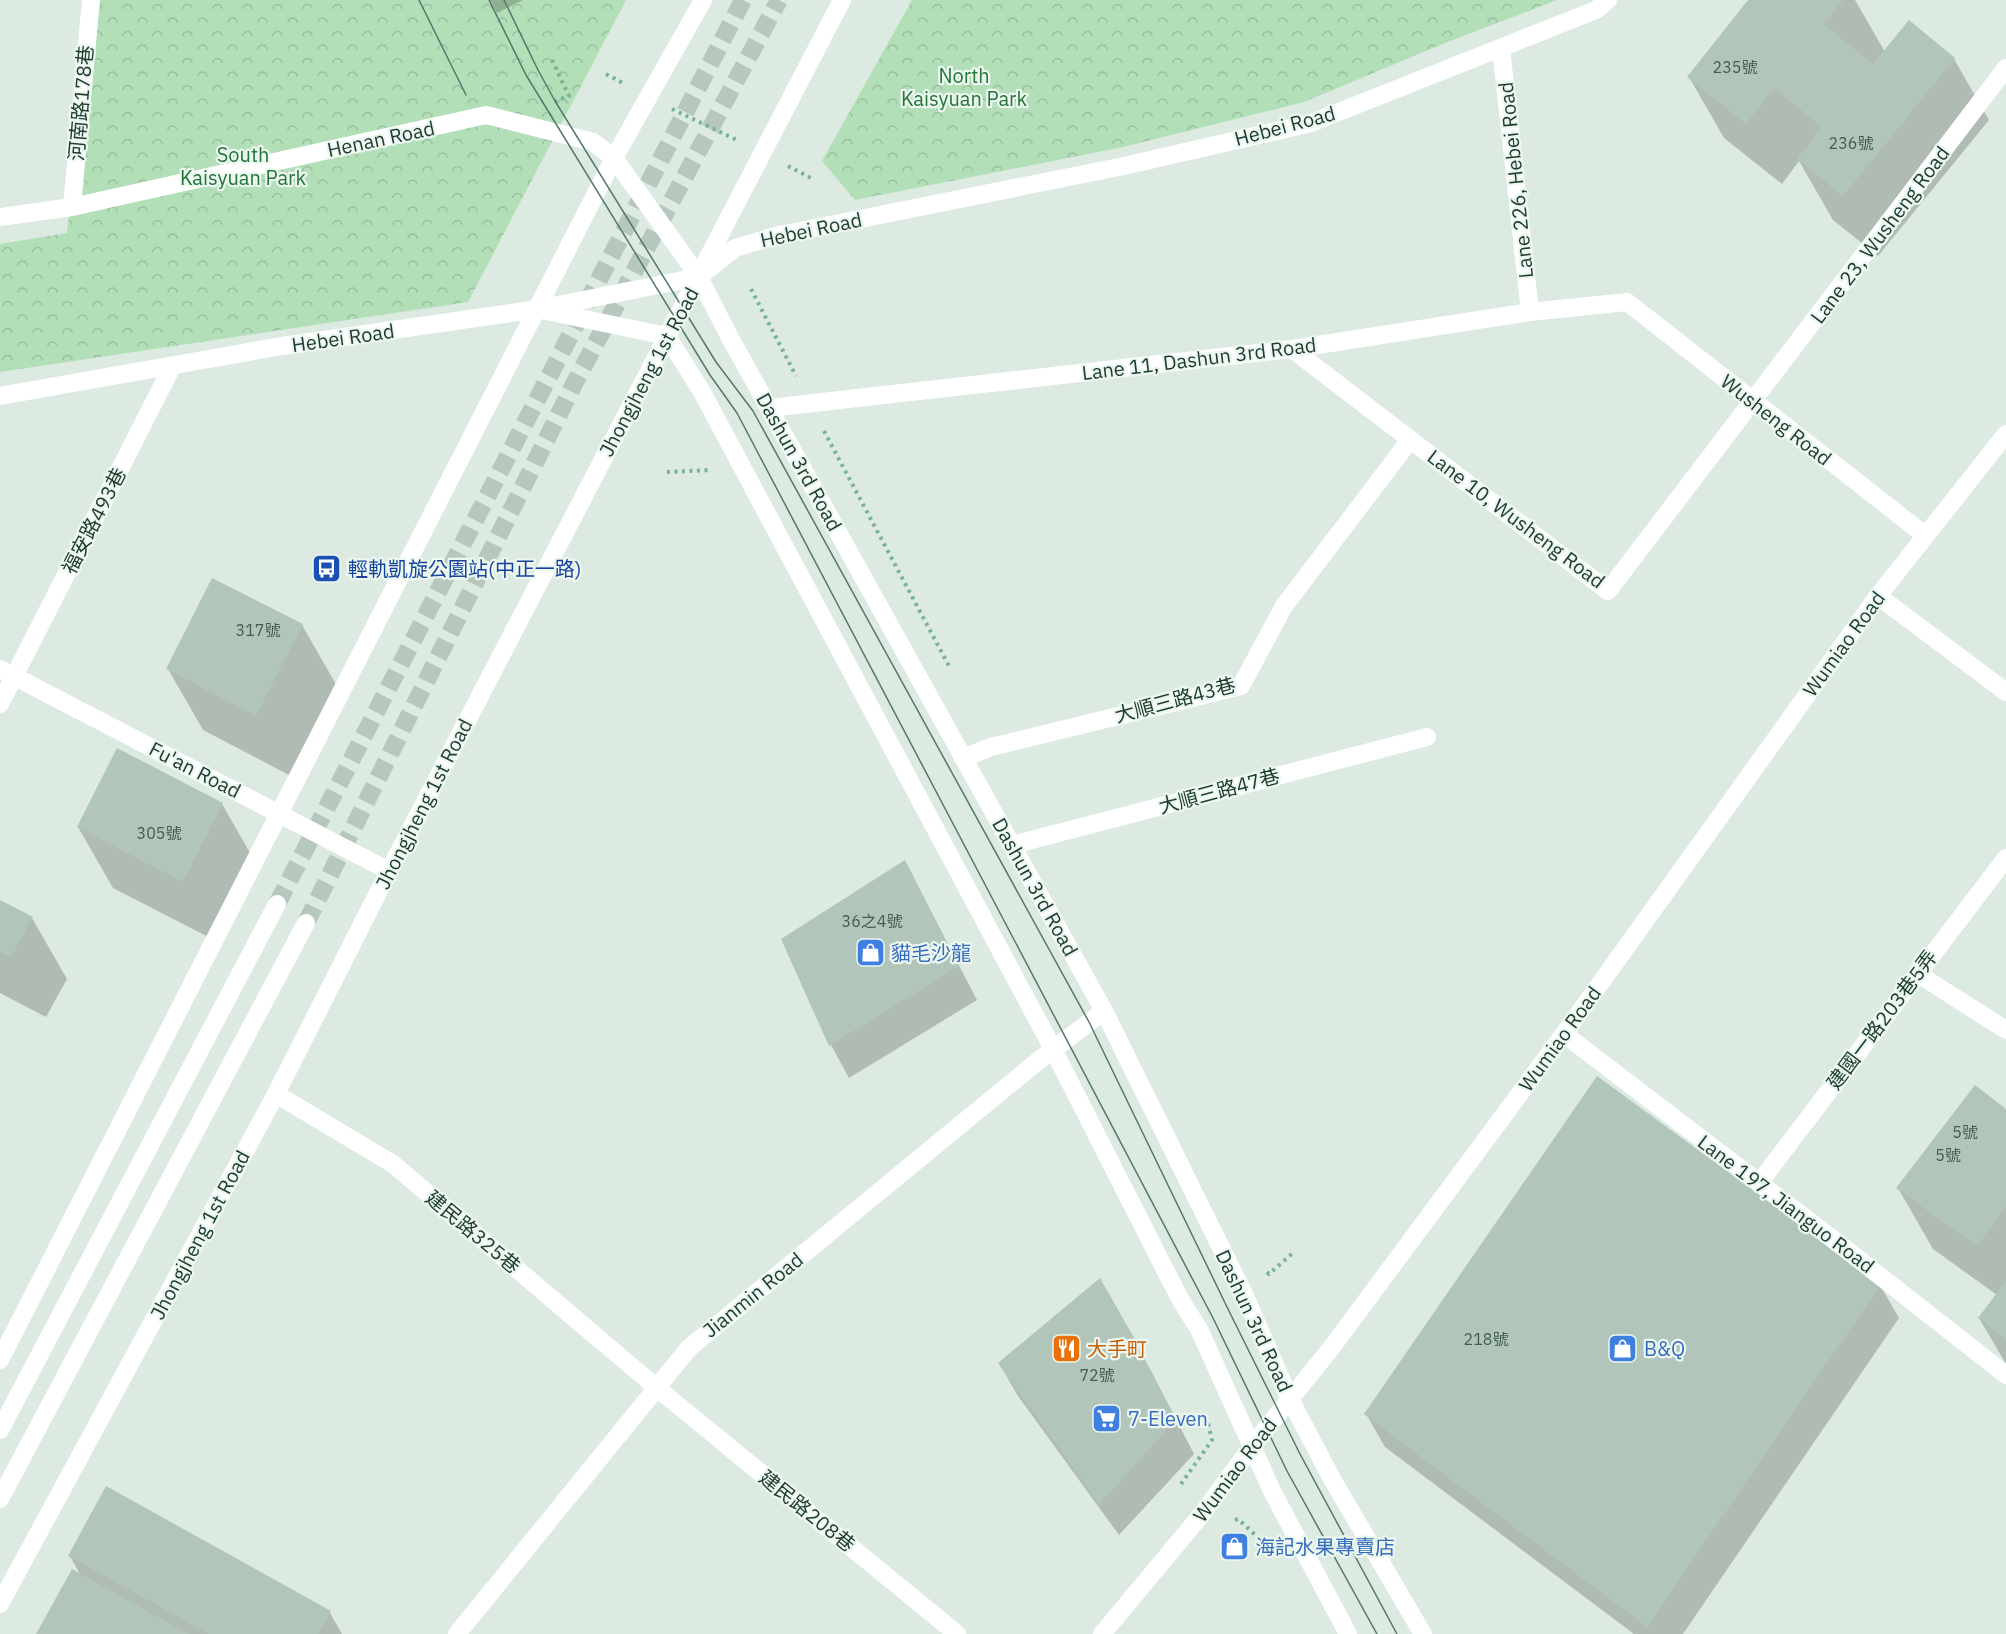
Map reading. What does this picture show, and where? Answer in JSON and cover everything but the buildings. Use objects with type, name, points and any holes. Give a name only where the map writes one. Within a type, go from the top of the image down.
[{"type":"street","name":"河南路178巷","points":[[72,207],[91,0]]},
{"type":"street","points":[[0,1360],[614,158],[703,0]]},
{"type":"street","name":"Jhongjheng 1st Road","points":[[0,1604],[276,1094],[389,871],[842,0]]},
{"type":"street","name":"Hebei Road","points":[[0,396],[282,346],[538,309],[699,277],[735,248],[775,236],[1124,166],[1311,123],[1596,10],[1608,0]]},
{"type":"street","name":"Lane 226, Hebei Road","points":[[1502,48],[1530,312]]},
{"type":"street","name":"Lane 23, Wusheng Road","points":[[1754,402],[2006,68]]},
{"type":"street","name":"Henan Road","points":[[0,217],[72,207],[486,116],[593,141],[614,158]]},
{"type":"street","name":"Dashun 3rd Road","points":[[614,158],[699,277],[729,336],[1104,1011],[1244,1294],[1290,1399],[1332,1479],[1423,1634]]},
{"type":"street","name":"Lane 11, Dashun 3rd Road","points":[[769,408],[1292,349],[1530,312],[1628,302]]},
{"type":"street","name":"Wusheng Road","points":[[1628,302],[1926,536]]},
{"type":"street","points":[[538,309],[668,336],[702,392],[1053,1049],[1181,1301],[1199,1329],[1272,1491],[1348,1634]]},
{"type":"street","name":"Lane 10, Wusheng Road","points":[[1292,349],[1608,591],[1754,402]]},
{"type":"street","name":"福安路493巷","points":[[0,704],[7,673],[173,365]]},
{"type":"street","name":"Wumiao Road","points":[[1102,1634],[1202,1514],[1252,1444],[1332,1347],[1564,1034],[1878,596],[2006,434]]},
{"type":"street","name":"大順三路43巷","points":[[963,758],[991,747],[1241,686],[1284,606],[1410,440]]},
{"type":"street","points":[[1878,596],[2006,692]]},
{"type":"street","name":"Fu'an Road","points":[[7,673],[389,871]]},
{"type":"street","name":"大順三路47巷","points":[[1012,845],[1427,737]]},
{"type":"street","name":"建國一路203巷5弄","points":[[1759,1183],[2006,858]]},
{"type":"street","points":[[0,1430],[277,904]]},
{"type":"street","points":[[0,1498],[306,923]]},
{"type":"street","points":[[1918,974],[2006,1030]]},
{"type":"street","name":"Jianmin Road","points":[[457,1634],[689,1347],[1053,1049],[1104,1011]]},
{"type":"street","name":"Lane 197, Jianguo Road","points":[[1564,1034],[2006,1375]]},
{"type":"street","name":"建民路325巷","points":[[276,1094],[393,1164],[657,1388]]},
{"type":"street","name":"建民路208巷","points":[[657,1388],[957,1634]]},
{"type":"path","points":[[552,60],[568,96]]},
{"type":"path","points":[[606,74],[811,178]]},
{"type":"path","points":[[1269,1274],[1294,1252]]},
{"type":"path","points":[[1181,1484],[1212,1440],[1207,1418]]},
{"type":"path","points":[[1245,1526],[1264,1542],[1270,1553]]},
{"type":"green space","name":"South Kaisyuan Park","points":[[92,0],[626,0],[468,302],[0,372],[0,244],[67,233]]},
{"type":"green space","name":"North Kaisyuan Park","points":[[912,0],[1557,0],[1450,41],[1304,102],[1123,147],[855,200],[822,161]]},
{"type":"tunnel","points":[[277,904],[743,0]]},
{"type":"tunnel","points":[[306,923],[574,384],[779,0]]},
{"type":"tram line","points":[[419,0],[466,95]]},
{"type":"tram line","points":[[489,0],[526,75],[710,375],[737,413],[1213,1318],[1287,1471],[1377,1634]]},
{"type":"tram line","points":[[504,0],[555,101],[716,362],[753,411],[1089,1022],[1300,1454],[1397,1634]]},
{"type":"place","name":"輕軌凱旋公園站(中正一路)","points":[[327,569]]},
{"type":"place","name":"貓毛沙龍","points":[[870,953]]},
{"type":"place","name":"大手町","points":[[1066,1349]]},
{"type":"place","name":"B&Q","points":[[1623,1349]]},
{"type":"place","name":"7-Eleven","points":[[1107,1419]]},
{"type":"place","name":"海記水果專賣店","points":[[1234,1547]]}]
